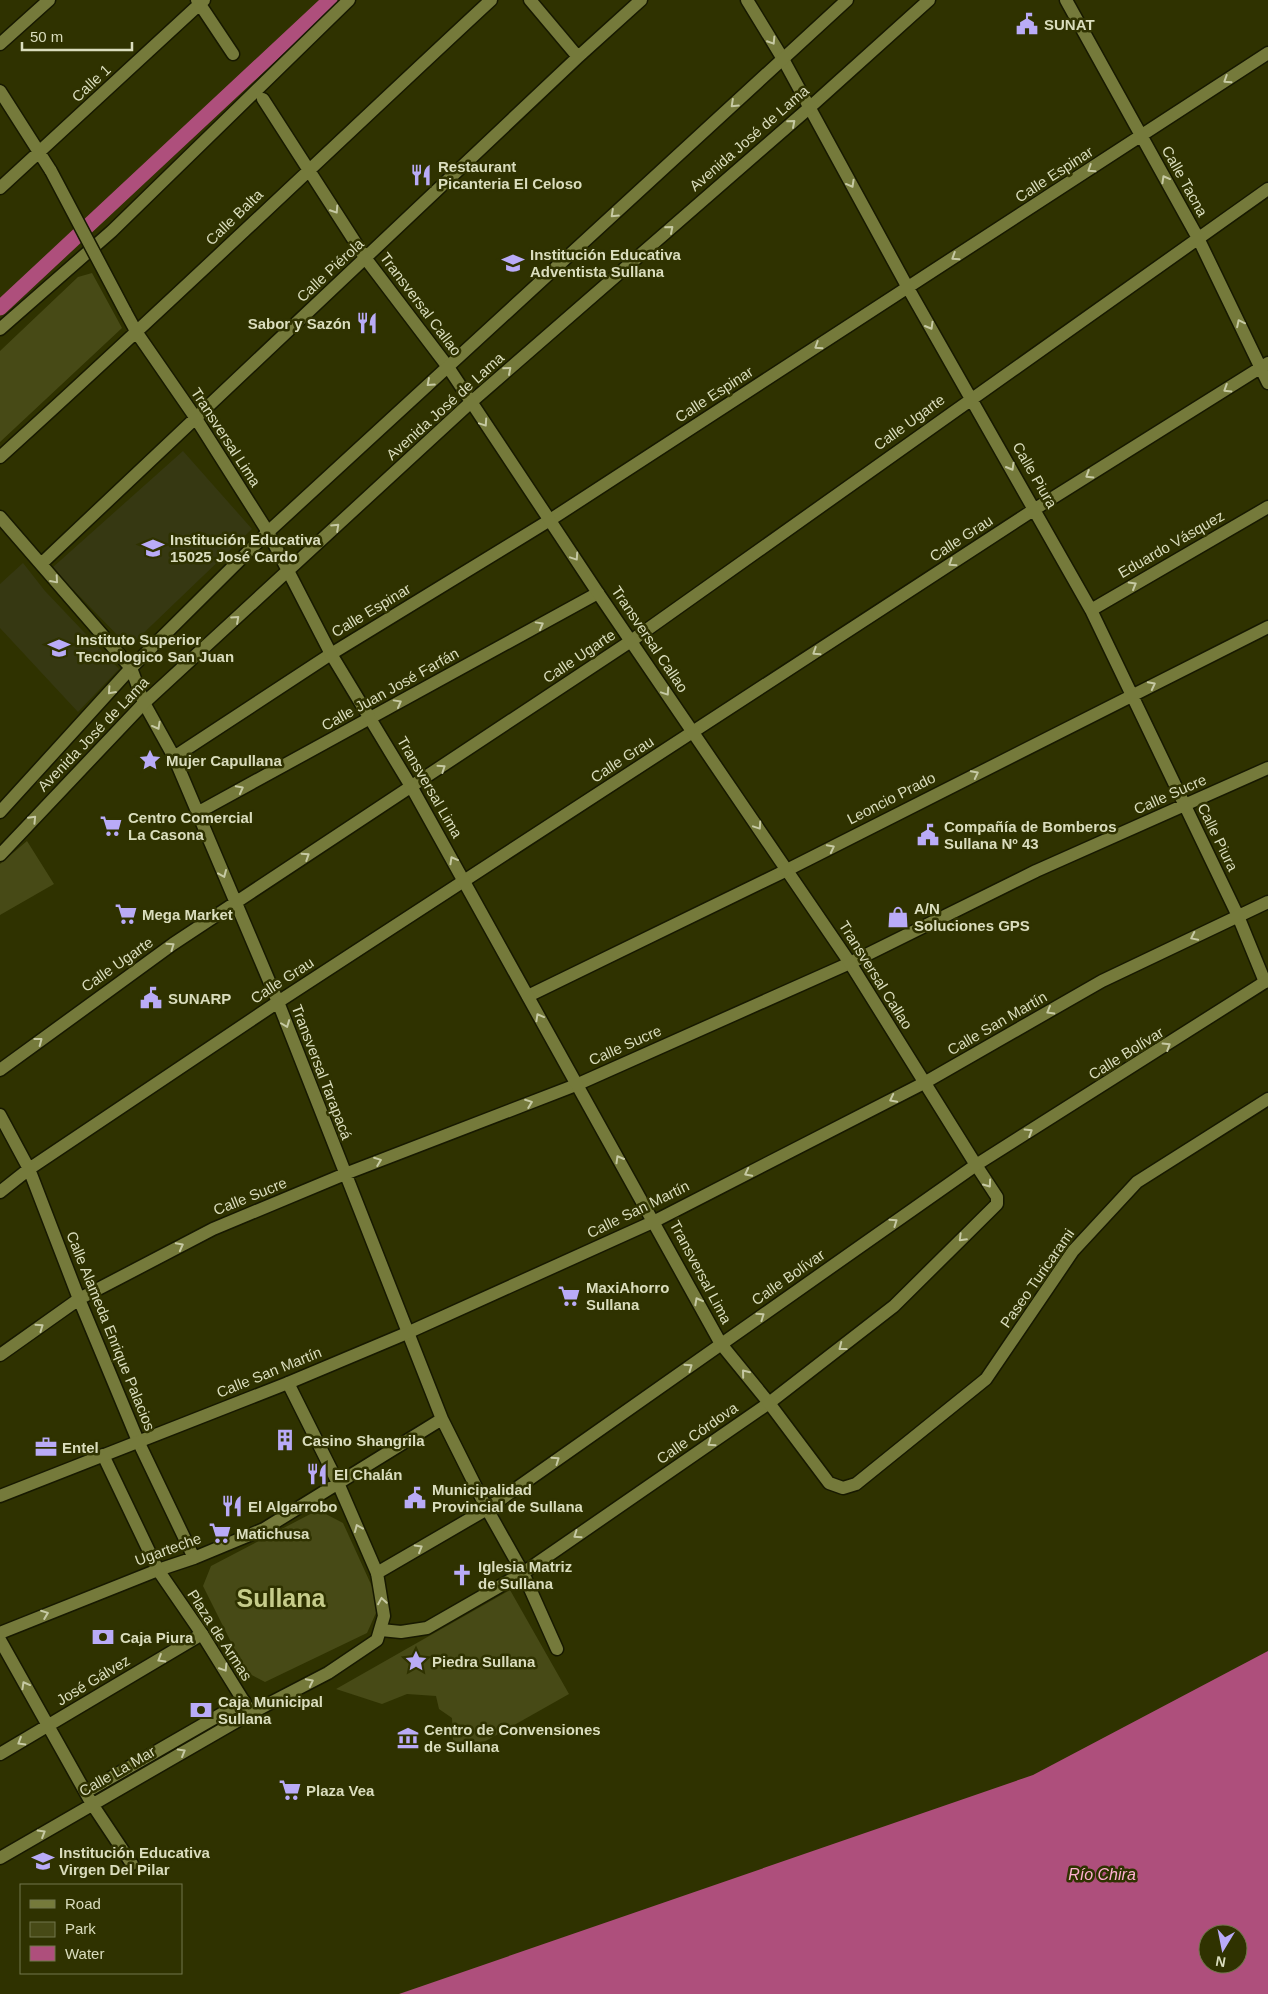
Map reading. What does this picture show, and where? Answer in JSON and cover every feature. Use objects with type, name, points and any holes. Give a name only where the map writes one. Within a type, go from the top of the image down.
[{"type":"street","points":[[0,44],[50,0]]},
{"type":"street","points":[[0,329],[112,231],[349,0]]},
{"type":"street","name":"Calle Balta","points":[[0,457],[137,333],[308,169],[491,0]]},
{"type":"street","points":[[530,0],[578,57]]},
{"type":"street","name":"Calle Piérola","points":[[41,564],[194,417],[641,0]]},
{"type":"street","name":"Calle Piura","points":[[747,0],[783,59],[908,288],[1091,610],[1238,916],[1267,981]]},
{"type":"street","name":"Avenida José de Lama","points":[[0,812],[131,668],[268,532],[847,0]]},
{"type":"street","name":"Avenida José de Lama","points":[[0,855],[144,702],[288,572],[470,403],[809,108],[929,0]]},
{"type":"street","name":"Calle Tacna","points":[[1066,0],[1198,238],[1265,365],[1268,383]]},
{"type":"street","points":[[200,1],[233,54]]},
{"type":"street","name":"Calle 1","points":[[0,188],[40,153],[200,1]]},
{"type":"street","name":"Calle Espinar","points":[[174,758],[331,654],[550,520],[1268,54]]},
{"type":"street","name":"Transversal Lima","points":[[0,91],[51,171],[137,333],[268,532],[331,654],[371,718],[465,881],[576,1084],[655,1220],[721,1344],[769,1403],[829,1483],[843,1488]]},
{"type":"street","name":"Transversal Callao","points":[[263,99],[366,258],[448,367],[470,403],[598,593],[850,962],[924,1083],[998,1197],[997,1204]]},
{"type":"street","name":"Calle Ugarte","points":[[0,1070],[101,996],[235,903],[412,788],[631,641],[1268,189]]},
{"type":"street","name":"Calle Grau","points":[[0,1192],[30,1169],[278,1002],[1035,509],[1265,365]]},
{"type":"street","name":"Eduardo Vásquez","points":[[1091,610],[1268,506]]},
{"type":"street","name":"Transversal Tarapacá","points":[[0,516],[131,668],[144,702],[174,758],[278,1002],[442,1419],[487,1509],[523,1573],[557,1649]]},
{"type":"street","name":"Calle Juan José Farfán","points":[[197,813],[598,593]]},
{"type":"street","name":"Leoncio Prado","points":[[528,996],[787,870],[1268,626]]},
{"type":"street","name":"Calle Sucre","points":[[0,1355],[79,1299],[213,1229],[345,1174],[576,1084],[850,962],[1036,871],[1268,768]]},
{"type":"street","name":"Calle San Martín","points":[[0,1496],[288,1383],[408,1333],[655,1220],[924,1083],[1102,982],[1268,902]]},
{"type":"street","name":"Calle Bolívar","points":[[377,1573],[487,1509],[976,1165],[1267,981]]},
{"type":"street","name":"Paseo Turicarami","points":[[843,1488],[856,1484],[986,1379],[1072,1251],[1137,1182],[1268,1099]]},
{"type":"street","name":"Calle Alameda Enrique Palacios","points":[[0,1114],[30,1169],[79,1299],[138,1441],[194,1558]]},
{"type":"street","name":"Calle Córdova","points":[[381,1630],[414,1632],[427,1628],[523,1573],[769,1403],[894,1306],[997,1204]]},
{"type":"street","points":[[251,1713],[328,1673],[377,1640],[384,1616],[377,1573],[338,1484],[288,1383]]},
{"type":"street","name":"Ugarteche","points":[[0,1633],[264,1529],[442,1419]]},
{"type":"street","name":"Plaza de Armas","points":[[103,1455],[158,1570],[202,1634],[251,1713]]},
{"type":"street","name":"José Gálvez","points":[[0,1754],[202,1634]]},
{"type":"street","points":[[0,1640],[89,1798],[132,1864]]},
{"type":"street","name":"Calle La Mar","points":[[0,1858],[89,1798],[244,1701]]},
{"type":"street","name":"Calle La Mar","points":[[89,1798],[251,1713]]},
{"type":"shaded area","name":"Institución Educativa 15025 José Cardo","points":[[183,451],[252,529],[129,647],[52,568]]},
{"type":"shaded area","name":"Instituto Superior Tecnologico San Juan","points":[[23,563],[45,591],[119,669],[78,712],[0,628],[0,584]]},
{"type":"green space","points":[[92,273],[122,328],[0,442],[0,351],[78,277]]},
{"type":"green space","points":[[27,841],[54,884],[0,915],[0,864]]},
{"type":"green space","points":[[318,1510],[343,1523],[380,1604],[367,1633],[265,1682],[246,1672],[203,1586],[211,1566]]},
{"type":"green space","points":[[510,1590],[569,1694],[468,1751],[453,1740],[452,1718],[439,1709],[436,1696],[407,1694],[382,1704],[336,1689]]},
{"type":"green space","points":[[223,1715],[228,1723],[100,1797],[96,1789]]},
{"type":"water","name":"Río Chira","points":[[1268,1651],[1268,1994],[399,1994],[1033,1775]]},
{"type":"waterway","points":[[0,308],[330,0]]},
{"type":"place","name":"SUNAT","points":[[1027,24]]},
{"type":"place","name":"Restaurant Picanteria El Celoso","points":[[421,175]]},
{"type":"place","name":"Institución Educativa Adventista Sullana","points":[[513,263]]},
{"type":"place","name":"Sabor y Sazón","points":[[367,323]]},
{"type":"place","name":"Institución Educativa 15025 José Cardo","points":[[153,548]]},
{"type":"place","name":"Instituto Superior Tecnologico San Juan","points":[[59,648]]},
{"type":"place","name":"Mujer Capullana","points":[[150,760]]},
{"type":"place","name":"Centro Comercial La Casona","points":[[111,826]]},
{"type":"place","name":"Compañía de Bomberos Sullana Nº 43","points":[[928,835]]},
{"type":"place","name":"Mega Market","points":[[126,914]]},
{"type":"place","name":"A/N Soluciones GPS","points":[[898,917]]},
{"type":"place","name":"SUNARP","points":[[151,998]]},
{"type":"place","name":"MaxiAhorro Sullana","points":[[569,1296]]},
{"type":"place","name":"Casino Shangrila","points":[[285,1440]]},
{"type":"place","name":"Entel","points":[[46,1447]]},
{"type":"place","name":"El Chalán","points":[[317,1474]]},
{"type":"place","name":"Municipalidad Provincial de Sullana","points":[[415,1498]]},
{"type":"place","name":"El Algarrobo","points":[[232,1506]]},
{"type":"place","name":"Matichusa","points":[[220,1533]]},
{"type":"place","name":"Iglesia Matriz de Sullana","points":[[462,1575]]},
{"type":"place","name":"Caja Piura","points":[[103,1637]]},
{"type":"place","name":"Piedra Sullana","points":[[416,1661]]},
{"type":"place","name":"Caja Municipal Sullana","points":[[201,1710]]},
{"type":"place","name":"Centro de Convensiones de Sullana","points":[[408,1738]]},
{"type":"place","name":"Plaza Vea","points":[[290,1790]]},
{"type":"place","name":"Institución Educativa Virgen Del Pilar","points":[[43,1861]]},
{"type":"district","name":"Sullana","points":[[281,1598]]}]
